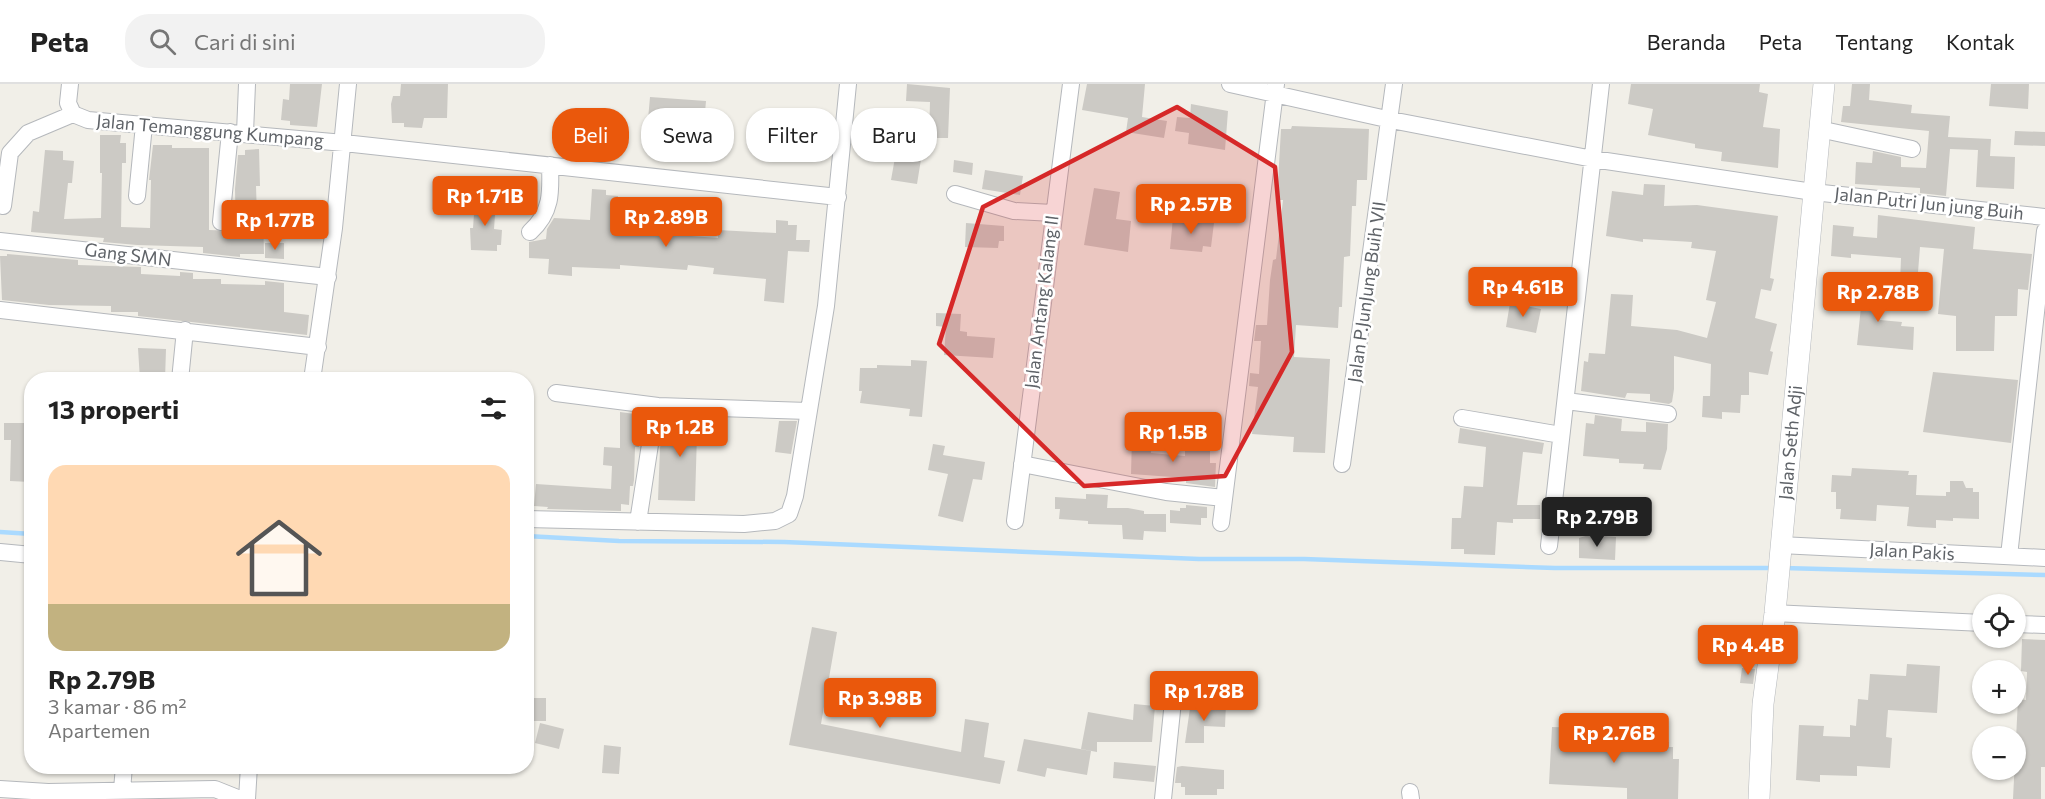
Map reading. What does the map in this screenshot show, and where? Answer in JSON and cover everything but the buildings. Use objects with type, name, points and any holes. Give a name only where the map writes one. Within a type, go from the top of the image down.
[{"type":"street","name":"Jalan Temanggung Kumpang","points":[[70,84],[68,103],[73,114],[88,120],[237,132],[838,197]]},
{"type":"street","points":[[221,222],[247,84]]},
{"type":"street","points":[[313,372],[328,277],[344,143],[348,84]]},
{"type":"street","points":[[534,519],[744,524],[782,519],[789,514],[794,502],[826,306],[848,84]]},
{"type":"street","name":"Jalan Antang Kalang II","points":[[1014,521],[1071,84]]},
{"type":"street","name":"Jalan Putri Jun jung Buih","points":[[1230,84],[1276,88],[1391,120],[1593,159],[1813,192],[2045,217]]},
{"type":"street","name":"Jalan P.JunJung Buih VII","points":[[1342,464],[1391,120],[1394,84]]},
{"type":"street","points":[[1549,546],[1601,84]]},
{"type":"street","name":"Jalan Seth Adji","points":[[1759,799],[1763,704],[1775,613],[1824,84]]},
{"type":"street","points":[[1221,523],[1276,88]]},
{"type":"street","points":[[3,206],[10,153],[28,134],[73,114]]},
{"type":"street","points":[[137,196],[144,125]]},
{"type":"street","points":[[1820,129],[1911,149]]},
{"type":"street","points":[[530,232],[540,223],[549,206],[550,165]]},
{"type":"street","points":[[955,194],[1014,211],[1053,213]]},
{"type":"street","points":[[2009,556],[2045,231]]},
{"type":"street","name":"Gang SMN","points":[[0,241],[328,277]]},
{"type":"street","points":[[0,309],[318,347]]},
{"type":"street","points":[[181,372],[185,330]]},
{"type":"street","points":[[556,393],[658,406],[808,411]]},
{"type":"street","points":[[1566,401],[1668,414]]},
{"type":"street","points":[[638,522],[652,425],[658,406]]},
{"type":"street","points":[[1462,418],[1561,435]]},
{"type":"street","points":[[1022,464],[1166,492],[1224,498]]},
{"type":"street","name":"Jalan Pakis","points":[[1780,548],[2045,558]]},
{"type":"street","points":[[0,552],[24,554]]},
{"type":"street","points":[[1775,613],[1972,622]]},
{"type":"street","points":[[2026,624],[2045,625]]},
{"type":"street","points":[[1163,799],[1173,701]]},
{"type":"street","points":[[122,790],[123,774]]},
{"type":"street","points":[[247,799],[249,774]]},
{"type":"street","points":[[0,789],[48,795],[122,790],[215,789],[240,799]]},
{"type":"highlighted area","points":[[1177,107],[1275,167],[1292,352],[1225,476],[1084,486],[939,344],[983,207]]},
{"type":"waterway","points":[[0,532],[24,534]]},
{"type":"waterway","points":[[534,536],[619,541],[784,542],[1199,559],[1304,559],[1555,568],[1772,568]]},
{"type":"waterway","points":[[1784,568],[2045,575]]}]
